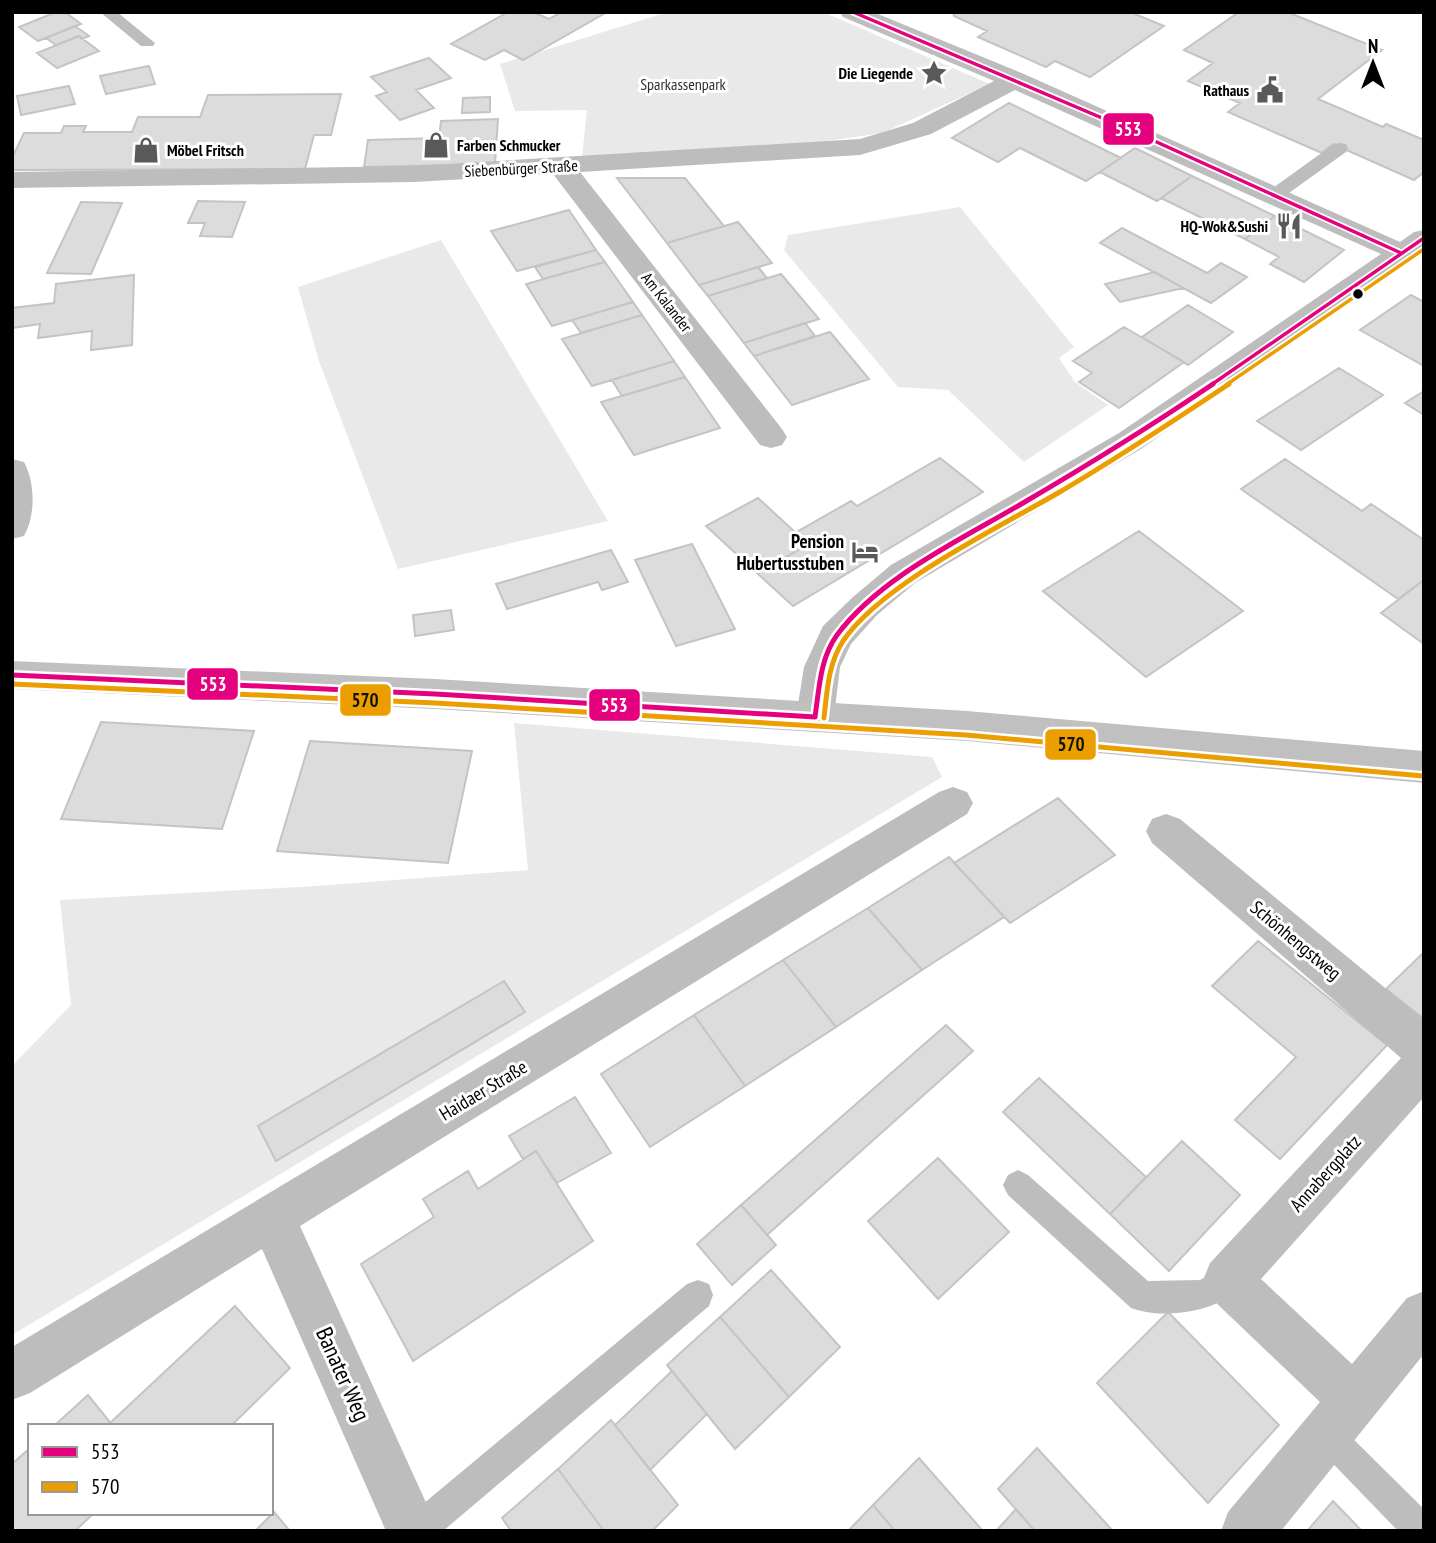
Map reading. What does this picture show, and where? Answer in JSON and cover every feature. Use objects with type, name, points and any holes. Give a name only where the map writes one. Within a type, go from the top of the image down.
[{"type":"street","points":[[852,12],[1015,79],[1276,194],[1412,246]]},
{"type":"street","name":"Siebenbürger Straße","points":[[12,180],[414,174],[799,152],[884,143],[926,128],[1015,79]]},
{"type":"street","name":"Am Kalander","points":[[562,166],[771,437]]},
{"type":"street","points":[[815,717],[822,667],[836,636],[865,606],[903,574],[1130,441],[1412,246]]},
{"type":"street","points":[[12,470],[16,504],[12,527]]},
{"type":"street","points":[[12,675],[435,694],[967,726],[1424,767]]},
{"type":"street","name":"Haidaer Straße","points":[[12,1375],[953,803]]},
{"type":"street","name":"Schönhengstweg","points":[[1166,831],[1410,1036],[1424,1053]]},
{"type":"street","name":"Annabergplatz","points":[[1227,1280],[1424,1065]]},
{"type":"street","name":"Banater Weg","points":[[272,1217],[415,1531]]},
{"type":"street","points":[[1227,1280],[1340,1417]]},
{"type":"street","points":[[1247,1531],[1424,1315]]},
{"type":"lane","points":[[107,12],[147,43]]},
{"type":"lane","points":[[1276,194],[1340,148]]},
{"type":"lane","name":"Annabergplatz","points":[[1018,1185],[1142,1297],[1204,1295],[1227,1280]]},
{"type":"lane","points":[[415,1531],[698,1295]]},
{"type":"lane","points":[[1340,1417],[1422,1531]]},
{"type":"green space","name":"Sparkassenpark","points":[[668,12],[823,12],[990,84],[882,133],[792,146],[582,157],[587,110],[515,111],[500,64]]},
{"type":"green space","points":[[960,207],[1074,347],[1059,358],[1075,382],[1108,405],[1024,462],[948,390],[898,387],[784,250],[788,235]]},
{"type":"green space","points":[[441,240],[608,521],[398,569],[319,361],[298,287]]},
{"type":"green space","points":[[514,723],[932,757],[942,777],[12,1335],[12,1066],[71,1005],[60,900],[316,886],[528,870]]},
{"type":"building","points":[[56,12],[65,12],[81,24],[38,41],[19,27]]},
{"type":"building","points":[[508,12],[533,12],[549,19],[562,12],[607,12],[523,60],[504,50],[485,60],[451,44]]},
{"type":"building","points":[[953,12],[1130,12],[1164,26],[1090,77],[1055,61],[1046,67],[978,37],[987,31],[954,16]]},
{"type":"building","name":"Rathaus","points":[[1239,12],[1287,12],[1382,50],[1318,99],[1383,127],[1386,124],[1424,140],[1424,172],[1414,180],[1333,144],[1322,153],[1228,112],[1240,103],[1188,81],[1213,63],[1184,50]]},
{"type":"building","points":[[75,26],[89,36],[82,39],[79,36],[56,45],[46,38]]},
{"type":"building","points":[[79,36],[99,51],[57,68],[37,53]]},
{"type":"building","points":[[429,58],[451,78],[416,90],[434,108],[400,120],[376,96],[387,92],[371,77]]},
{"type":"building","points":[[149,66],[155,84],[106,94],[100,76]]},
{"type":"building","points":[[69,86],[75,104],[21,115],[17,96]]},
{"type":"building","points":[[341,94],[331,135],[314,135],[305,169],[12,170],[12,158],[24,133],[61,133],[64,126],[86,126],[83,132],[132,132],[138,117],[200,117],[208,95]]},
{"type":"building","points":[[490,97],[490,112],[462,113],[463,98]]},
{"type":"building","points":[[1009,103],[1121,158],[1086,181],[1020,148],[998,162],[952,138]]},
{"type":"building","points":[[498,119],[495,164],[364,167],[368,140],[439,138],[441,121]]},
{"type":"building","points":[[1135,148],[1192,176],[1157,201],[1100,172]]},
{"type":"building","points":[[1192,176],[1275,216],[1245,239],[1161,198]]},
{"type":"building","points":[[617,178],[685,178],[724,226],[667,243]]},
{"type":"building","points":[[198,201],[245,202],[232,237],[200,236],[205,223],[188,223]]},
{"type":"building","points":[[81,202],[122,203],[91,274],[47,273]]},
{"type":"building","points":[[569,210],[596,250],[517,271],[491,231]]},
{"type":"building","points":[[1275,216],[1344,250],[1304,282],[1270,264],[1279,257],[1245,239]]},
{"type":"building","points":[[738,222],[772,263],[699,285],[667,243]]},
{"type":"building","points":[[1122,228],[1207,273],[1221,263],[1247,277],[1211,303],[1100,243]]},
{"type":"building","points":[[596,250],[605,262],[543,279],[535,267]]},
{"type":"building","points":[[605,262],[633,302],[552,326],[526,284]]},
{"type":"building","points":[[758,267],[767,278],[708,296],[699,285]]},
{"type":"building","points":[[1155,272],[1183,288],[1120,302],[1105,284]]},
{"type":"building","points":[[781,274],[819,319],[744,343],[708,296]]},
{"type":"building","points":[[134,275],[132,345],[91,350],[92,331],[38,338],[40,324],[12,328],[12,308],[54,303],[56,284]]},
{"type":"building","points":[[1411,295],[1424,302],[1424,366],[1360,330]]},
{"type":"building","points":[[633,302],[642,315],[581,333],[572,320]]},
{"type":"building","points":[[1188,305],[1233,332],[1188,365],[1142,337]]},
{"type":"building","points":[[642,315],[674,361],[592,386],[562,339]]},
{"type":"building","points":[[805,323],[815,336],[754,356],[744,343]]},
{"type":"building","points":[[1124,327],[1184,362],[1119,408],[1079,382],[1092,373],[1073,361]]},
{"type":"building","points":[[830,332],[869,379],[792,405],[754,356]]},
{"type":"building","points":[[674,361],[685,377],[622,396],[612,380]]},
{"type":"building","points":[[1339,368],[1383,395],[1301,450],[1257,421]]},
{"type":"building","points":[[685,377],[720,428],[634,455],[601,402]]},
{"type":"building","points":[[1424,391],[1424,415],[1405,403]]},
{"type":"building","points":[[940,458],[983,492],[793,606],[758,574],[808,544],[795,533],[851,501],[857,506]]},
{"type":"building","points":[[1285,459],[1362,511],[1371,504],[1424,540],[1424,580],[1398,599],[1241,489]]},
{"type":"building","points":[[758,498],[808,544],[758,574],[706,526]]},
{"type":"building","points":[[1139,531],[1243,611],[1146,677],[1043,591]]},
{"type":"building","points":[[692,544],[735,629],[676,646],[635,560]]},
{"type":"building","points":[[611,550],[628,582],[602,590],[598,582],[507,609],[496,584]]},
{"type":"building","points":[[1424,580],[1424,644],[1381,613]]},
{"type":"building","points":[[451,610],[454,630],[415,636],[413,615]]},
{"type":"building","points":[[101,722],[254,731],[222,829],[61,819]]},
{"type":"building","points":[[310,741],[472,751],[448,863],[277,851]]},
{"type":"building","points":[[1058,798],[1115,855],[1010,923],[954,863]]},
{"type":"building","points":[[949,857],[1004,917],[922,970],[868,908]]},
{"type":"building","points":[[868,908],[922,970],[836,1027],[783,960]]},
{"type":"building","points":[[1258,941],[1387,1045],[1280,1159],[1235,1120],[1296,1057],[1212,986]]},
{"type":"building","points":[[1424,952],[1424,1019],[1386,989]]},
{"type":"building","points":[[783,960],[836,1027],[745,1086],[694,1015]]},
{"type":"building","points":[[504,981],[525,1012],[276,1161],[258,1126]]},
{"type":"building","points":[[694,1015],[745,1086],[650,1147],[601,1074]]},
{"type":"building","points":[[946,1025],[973,1051],[767,1235],[741,1205]]},
{"type":"building","points":[[1039,1078],[1146,1177],[1110,1214],[1003,1112]]},
{"type":"building","points":[[575,1097],[611,1153],[557,1183],[536,1151],[523,1159],[509,1136]]},
{"type":"building","points":[[1182,1141],[1240,1195],[1169,1271],[1110,1214]]},
{"type":"building","points":[[536,1151],[593,1241],[413,1361],[361,1264],[434,1217],[423,1199],[468,1171],[478,1189]]},
{"type":"building","points":[[938,1158],[1009,1232],[938,1299],[868,1221]]},
{"type":"building","points":[[741,1205],[776,1245],[732,1285],[697,1244]]},
{"type":"building","points":[[771,1270],[840,1347],[789,1397],[720,1317]]},
{"type":"building","points":[[235,1306],[290,1368],[233,1424],[110,1423]]},
{"type":"building","points":[[1168,1312],[1279,1425],[1208,1503],[1097,1383]]},
{"type":"building","points":[[720,1317],[789,1397],[735,1449],[667,1365]]},
{"type":"building","points":[[672,1371],[707,1414],[650,1470],[615,1425]]},
{"type":"building","points":[[88,1395],[111,1424],[56,1424]]},
{"type":"building","points":[[611,1420],[678,1505],[652,1531],[604,1531],[558,1469]]},
{"type":"building","points":[[1037,1448],[1113,1531],[1035,1531],[998,1489]]},
{"type":"building","points":[[28,1450],[28,1515],[92,1515],[75,1531],[12,1531],[12,1464]]},
{"type":"building","points":[[919,1458],[983,1531],[895,1531],[873,1505]]},
{"type":"building","points":[[558,1469],[604,1531],[511,1531],[502,1518]]},
{"type":"building","points":[[1333,1501],[1362,1531],[1307,1531]]},
{"type":"building","points":[[873,1505],[895,1531],[848,1531]]},
{"type":"building","points":[[1016,1509],[1035,1531],[996,1531]]},
{"type":"building","points":[[273,1515],[290,1531],[255,1531]]},
{"type":"transit line","name":"553","points":[[853,12],[1128,129],[1401,253]]},
{"type":"transit line","name":"553","points":[[815,717],[822,667],[836,636],[865,606],[903,574],[1130,441],[1424,238]]},
{"type":"transit line","name":"570","points":[[824,718],[830,669],[843,641],[871,612],[908,581],[1135,448],[1424,249]]},
{"type":"transit line","name":"553","points":[[12,675],[435,694],[815,717]]},
{"type":"transit line","name":"570","points":[[12,684],[435,703],[966,735],[1423,776]]},
{"type":"place","name":"Die Liegende","points":[[934,73]]},
{"type":"place","name":"Rathaus","points":[[1270,90]]},
{"type":"place","name":"Farben Schmucker","points":[[436,145]]},
{"type":"place","name":"Möbel Fritsch","points":[[146,150]]},
{"type":"place","name":"HQ-Wok&Sushi","points":[[1289,226]]},
{"type":"place","name":"Pension Hubertusstuben","points":[[865,552]]}]
